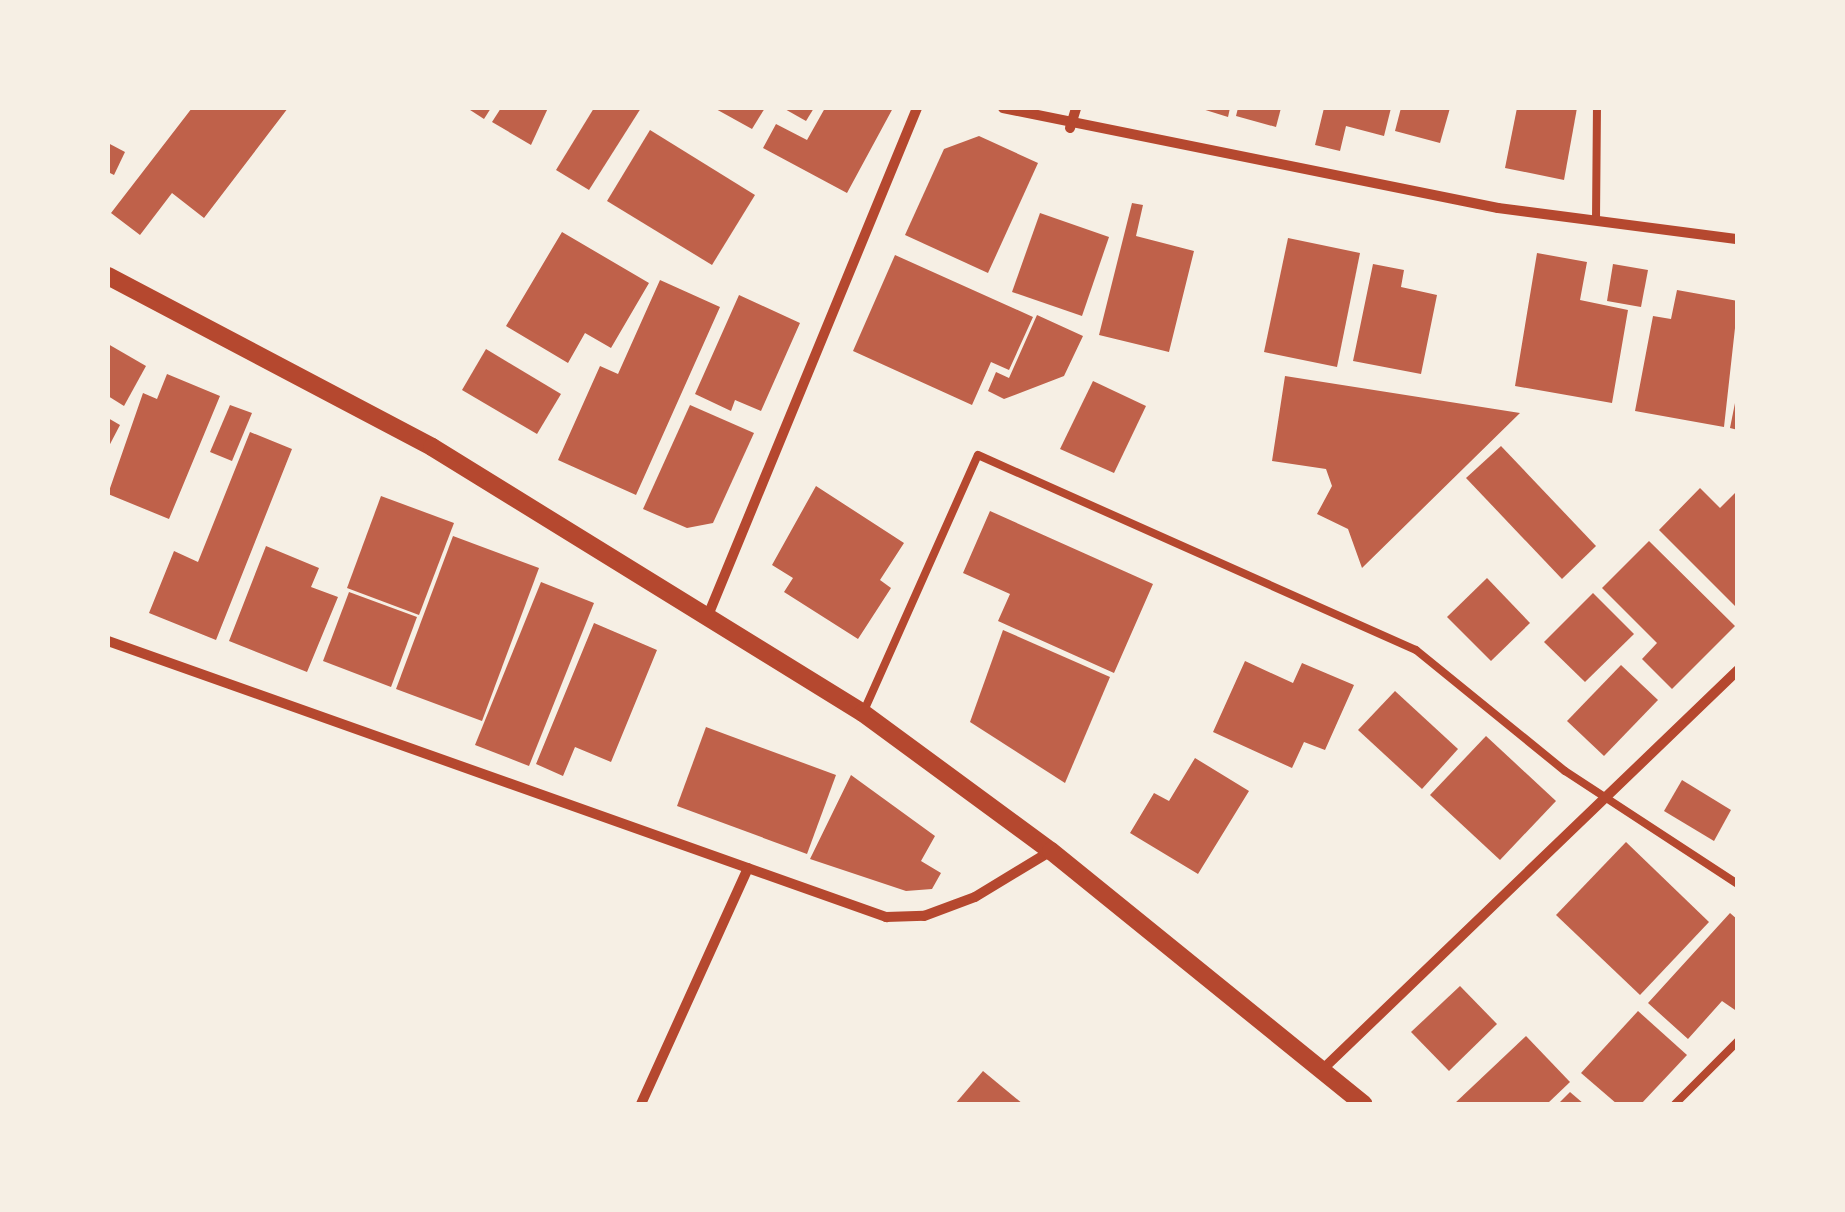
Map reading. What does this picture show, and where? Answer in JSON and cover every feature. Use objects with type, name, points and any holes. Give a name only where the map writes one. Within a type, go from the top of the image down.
[{"type":"street","points":[[709,613],[916,108]]},
{"type":"street","points":[[1003,108],[1070,128],[1596,220],[1738,239]]},
{"type":"street","points":[[1070,128],[1076,108]]},
{"type":"street","points":[[108,276],[432,447],[709,613],[863,713],[1051,851],[1324,1068],[1362,1104]]},
{"type":"street","points":[[108,642],[886,917],[924,916],[997,886],[1051,851]]},
{"type":"street","points":[[1324,1068],[1738,670]]},
{"type":"street","points":[[641,1104],[748,868]]},
{"type":"lane","points":[[1596,220],[1597,108]]},
{"type":"lane","points":[[863,713],[978,455],[1416,650],[1604,797],[1738,884]]},
{"type":"lane","points":[[1675,1104],[1738,1041]]},
{"type":"building","points":[[192,108],[288,108],[204,218],[172,193],[140,235],[111,213]]},
{"type":"building","points":[[467,108],[491,108],[484,119]]},
{"type":"building","points":[[501,108],[548,108],[531,145],[492,122]]},
{"type":"building","points":[[594,108],[641,108],[589,190],[556,170]]},
{"type":"building","points":[[714,108],[765,108],[752,129]]},
{"type":"building","points":[[783,108],[814,108],[806,121]]},
{"type":"building","points":[[825,108],[893,108],[847,193],[763,148],[776,124],[807,140]]},
{"type":"building","points":[[1199,108],[1230,108],[1228,117]]},
{"type":"building","points":[[1238,108],[1281,108],[1276,127],[1236,116]]},
{"type":"building","points":[[1324,108],[1391,108],[1384,136],[1346,126],[1340,151],[1315,145]]},
{"type":"building","points":[[1401,108],[1450,108],[1440,143],[1395,131]]},
{"type":"building","points":[[1517,108],[1577,108],[1564,180],[1505,168]]},
{"type":"building","points":[[650,130],[755,195],[712,265],[607,201]]},
{"type":"building","points":[[979,136],[1038,163],[988,273],[905,235],[944,149]]},
{"type":"building","points":[[108,143],[125,152],[114,175],[108,172]]},
{"type":"building","points":[[1132,203],[1143,205],[1136,236],[1194,251],[1169,352],[1099,335]]},
{"type":"building","points":[[1040,213],[1109,237],[1082,316],[1012,292]]},
{"type":"building","points":[[562,232],[649,283],[611,348],[585,333],[568,363],[506,326]]},
{"type":"building","points":[[1288,238],[1360,253],[1337,367],[1264,352]]},
{"type":"building","points":[[1537,253],[1587,262],[1580,300],[1628,310],[1612,403],[1515,386]]},
{"type":"building","points":[[895,255],[1033,317],[1009,370],[991,362],[972,405],[853,351]]},
{"type":"building","points":[[1373,264],[1404,270],[1401,287],[1437,295],[1421,374],[1353,361]]},
{"type":"building","points":[[1613,264],[1648,270],[1641,307],[1607,301]]},
{"type":"building","points":[[660,280],[720,307],[636,495],[558,460],[600,366],[618,374]]},
{"type":"building","points":[[1677,290],[1738,301],[1724,427],[1635,411],[1653,316],[1671,319]]},
{"type":"building","points":[[739,295],[800,323],[761,411],[735,400],[731,411],[695,394]]},
{"type":"building","points":[[1037,315],[1083,336],[1064,376],[1004,399],[988,391],[996,372],[1009,378]]},
{"type":"building","points":[[108,344],[146,366],[124,406],[108,396]]},
{"type":"building","points":[[486,349],[561,394],[537,434],[462,390]]},
{"type":"building","points":[[167,374],[220,396],[169,519],[108,494],[143,393],[157,399]]},
{"type":"building","points":[[1285,376],[1520,413],[1362,568],[1348,529],[1317,514],[1332,486],[1326,469],[1272,461]]},
{"type":"building","points":[[1093,381],[1146,406],[1114,473],[1060,449]]},
{"type":"building","points":[[1738,398],[1738,430],[1730,428]]},
{"type":"building","points":[[230,405],[252,413],[232,461],[210,452]]},
{"type":"building","points":[[690,405],[754,433],[713,523],[687,528],[643,509]]},
{"type":"building","points":[[108,418],[120,425],[108,448]]},
{"type":"building","points":[[250,432],[292,449],[216,640],[149,613],[174,551],[198,562]]},
{"type":"building","points":[[1501,446],[1596,546],[1562,579],[1466,478]]},
{"type":"building","points":[[816,486],[904,543],[880,580],[891,588],[858,639],[784,592],[793,578],[772,565]]},
{"type":"building","points":[[1700,488],[1720,508],[1738,490],[1738,609],[1659,530]]},
{"type":"building","points":[[381,496],[454,523],[419,615],[347,588]]},
{"type":"building","points":[[990,511],[1153,584],[1114,673],[998,621],[1010,594],[963,573]]},
{"type":"building","points":[[453,536],[539,568],[482,721],[396,689]]},
{"type":"building","points":[[1649,541],[1735,626],[1672,689],[1642,659],[1657,643],[1602,588]]},
{"type":"building","points":[[266,546],[319,568],[311,587],[338,597],[307,672],[229,641]]},
{"type":"building","points":[[1487,578],[1530,623],[1491,661],[1447,617]]},
{"type":"building","points":[[541,582],[594,603],[529,766],[475,745]]},
{"type":"building","points":[[349,592],[417,617],[391,687],[323,661]]},
{"type":"building","points":[[1593,593],[1634,634],[1585,682],[1544,642]]},
{"type":"building","points":[[594,623],[657,650],[611,762],[575,747],[563,776],[536,764]]},
{"type":"building","points":[[1003,630],[1110,677],[1065,783],[970,722]]},
{"type":"building","points":[[1245,661],[1293,683],[1302,663],[1354,685],[1325,750],[1304,742],[1292,768],[1213,732]]},
{"type":"building","points":[[1621,665],[1658,700],[1604,756],[1567,721]]},
{"type":"building","points":[[1395,691],[1458,749],[1422,789],[1358,730]]},
{"type":"building","points":[[706,727],[836,775],[807,854],[677,806]]},
{"type":"building","points":[[1486,736],[1556,801],[1500,860],[1430,795]]},
{"type":"building","points":[[1195,758],[1249,791],[1198,874],[1130,833],[1154,793],[1169,801]]},
{"type":"building","points":[[851,775],[935,836],[921,861],[941,873],[932,889],[906,891],[810,859]]},
{"type":"building","points":[[1682,780],[1731,810],[1714,841],[1664,811]]},
{"type":"building","points":[[1626,842],[1709,922],[1640,995],[1556,915]]},
{"type":"building","points":[[1730,913],[1738,920],[1738,1012],[1722,1001],[1688,1039],[1648,1003]]},
{"type":"building","points":[[1460,986],[1497,1024],[1449,1071],[1411,1032]]},
{"type":"building","points":[[1638,1011],[1687,1055],[1641,1104],[1617,1104],[1581,1073]]},
{"type":"building","points":[[1526,1036],[1570,1082],[1547,1104],[1454,1104]]},
{"type":"building","points":[[983,1071],[1023,1104],[955,1104]]},
{"type":"building","points":[[1570,1092],[1584,1104],[1558,1104]]}]
